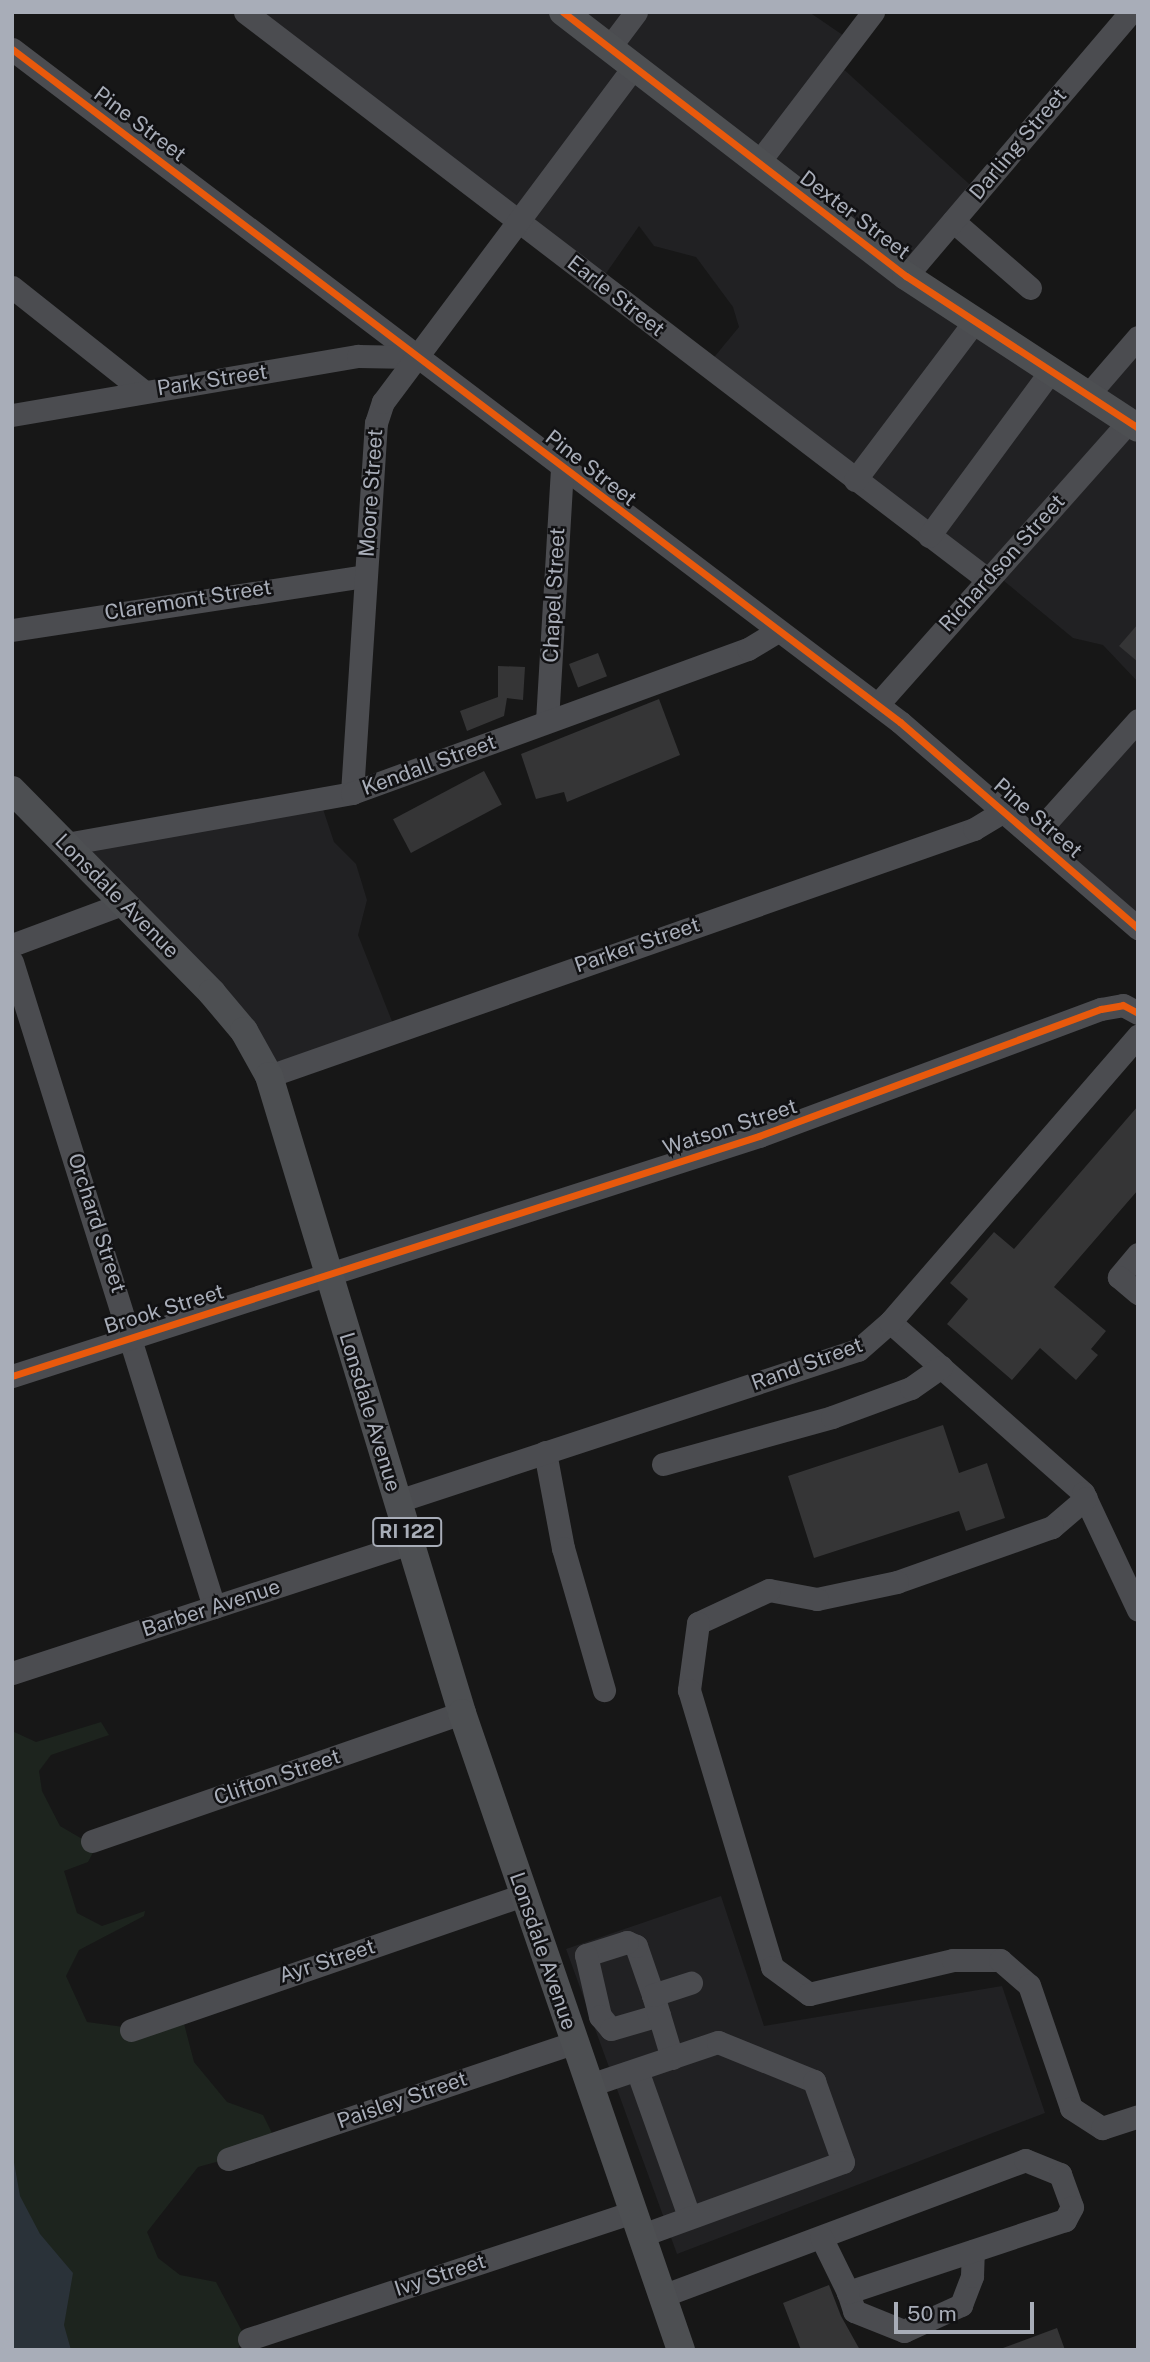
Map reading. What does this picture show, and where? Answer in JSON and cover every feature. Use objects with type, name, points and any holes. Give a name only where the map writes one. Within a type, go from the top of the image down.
[{"type":"main road","name":"Dexter Street","points":[[563,12],[906,276],[1133,425]]},
{"type":"main road","name":"Lonsdale Avenue","points":[[12,790],[125,903],[244,1031],[269,1076],[327,1276],[462,1713],[681,2350]]},
{"type":"street","name":"Earle Street","points":[[245,12],[987,579]]},
{"type":"street","points":[[609,48],[636,12]]},
{"type":"street","points":[[758,163],[873,12]]},
{"type":"street","name":"Darling Street","points":[[906,276],[1130,12]]},
{"type":"street","name":"Pine Street","points":[[12,49],[776,632],[878,704],[1138,929]]},
{"type":"street","name":"Moore Street","points":[[352,793],[376,422],[413,357],[634,67]]},
{"type":"street","points":[[953,221],[1030,288]]},
{"type":"street","points":[[12,287],[143,391]]},
{"type":"street","points":[[855,480],[975,321]]},
{"type":"street","points":[[1087,396],[1138,337]]},
{"type":"street","name":"Park Street","points":[[12,415],[358,356],[413,357]]},
{"type":"street","points":[[929,536],[1050,372]]},
{"type":"street","name":"Richardson Street","points":[[878,704],[987,579],[1133,425]]},
{"type":"street","name":"Chapel Street","points":[[547,721],[562,468]]},
{"type":"street","name":"Claremont Street","points":[[12,630],[365,576]]},
{"type":"street","name":"Kendall Street","points":[[66,844],[352,793],[748,649],[776,632]]},
{"type":"street","points":[[1033,837],[1138,720]]},
{"type":"street","name":"Parker Street","points":[[269,1076],[974,829],[1004,811]]},
{"type":"street","points":[[12,945],[125,903]]},
{"type":"street","name":"Orchard Street","points":[[12,962],[134,1337],[214,1606]]},
{"type":"street","name":"Watson Street","points":[[327,1276],[907,1086],[1101,1009],[1123,1005],[1138,1013]]},
{"type":"street","name":"Rand Street","points":[[398,1501],[859,1350],[890,1322],[1133,1051]]},
{"type":"street","points":[[1138,1254],[1119,1277],[1138,1293]]},
{"type":"street","name":"Brook Street","points":[[12,1376],[327,1276]]},
{"type":"street","points":[[890,1322],[1086,1497],[1138,1610]]},
{"type":"street","points":[[663,1464],[832,1417],[911,1388],[941,1367]]},
{"type":"street","points":[[545,1451],[563,1548],[604,1690]]},
{"type":"street","points":[[1086,1497],[1052,1527],[897,1582],[817,1599],[769,1590],[698,1623],[689,1690],[772,1967],[809,1994],[953,1960],[1000,1960],[1029,1986],[1071,2108],[1102,2128],[1138,2116]]},
{"type":"street","name":"Barber Avenue","points":[[12,1673],[410,1543]]},
{"type":"street","name":"Clifton Street","points":[[92,1841],[462,1713]]},
{"type":"street","name":"Ayr Street","points":[[131,2030],[524,1895]]},
{"type":"street","points":[[590,2085],[672,2058],[656,2005],[636,1946],[627,1942],[586,1955],[600,2016],[611,2029],[656,2005],[691,1983]]},
{"type":"street","name":"Paisley Street","points":[[228,2159],[575,2042]]},
{"type":"street","name":"Ivy Street","points":[[263,2340],[636,2224],[689,2216],[843,2162],[814,2081],[718,2042],[672,2058]]},
{"type":"street","points":[[637,2070],[689,2216]]},
{"type":"street","points":[[662,2296],[1025,2160],[1060,2174],[1072,2207],[1065,2220],[848,2292]]},
{"type":"street","points":[[821,2237],[848,2292],[854,2311],[904,2330],[961,2305],[972,2276],[973,2251]]},
{"type":"shaded area","points":[[237,12],[809,12],[853,42],[839,65],[979,193],[912,274],[1091,403],[1138,350],[1138,682],[1103,645],[1073,638],[998,576],[706,367],[739,327],[733,307],[696,257],[654,246],[639,226],[600,282]]},
{"type":"shaded area","points":[[1138,727],[1138,936],[1038,846]]},
{"type":"shaded area","points":[[322,806],[334,842],[356,864],[367,900],[358,935],[397,1034],[281,1077],[69,844]]},
{"type":"shaded area","points":[[101,1722],[109,1735],[51,1755],[39,1771],[42,1791],[60,1826],[96,1847],[88,1862],[64,1871],[77,1913],[102,1926],[145,1911],[144,1916],[79,1950],[66,1976],[87,2022],[131,2028],[181,2012],[194,2062],[227,2102],[263,2115],[278,2145],[198,2167],[147,2232],[158,2258],[180,2275],[216,2282],[245,2337],[237,2350],[12,2350],[12,1731],[36,1742]]},
{"type":"shaded area","points":[[721,1896],[764,2026],[1002,1986],[1045,2113],[677,2254],[566,1949]]},
{"type":"shaded area","points":[[12,2151],[20,2196],[40,2234],[73,2273],[64,2325],[71,2350],[12,2350]]},
{"type":"building","points":[[1138,624],[1138,662],[1119,646]]},
{"type":"building","points":[[598,653],[607,676],[578,687],[569,664]]},
{"type":"building","points":[[498,666],[525,667],[523,700],[507,698],[504,716],[467,731],[460,711],[498,697]]},
{"type":"building","points":[[659,699],[680,755],[567,802],[564,792],[536,799],[521,754]]},
{"type":"building","points":[[484,771],[502,805],[411,853],[393,819]]},
{"type":"building","points":[[1138,1106],[1138,1190],[1054,1287],[1106,1331],[1091,1349],[1098,1355],[1076,1380],[1040,1348],[1012,1380],[947,1324],[968,1299],[950,1283],[994,1232],[1014,1249]]},
{"type":"building","points":[[943,1425],[959,1473],[987,1463],[1005,1518],[966,1531],[959,1511],[814,1558],[788,1476]]},
{"type":"building","points":[[829,2285],[841,2316],[860,2350],[801,2350],[783,2303]]},
{"type":"building","points":[[1057,2328],[1065,2350],[1003,2350],[1003,2348]]},
{"type":"cycle path","points":[[563,12],[906,276],[1138,428]]},
{"type":"cycle path","points":[[12,49],[900,722],[1138,928]]},
{"type":"cycle path","points":[[12,1376],[759,1136],[1101,1009],[1123,1005],[1138,1013]]}]
